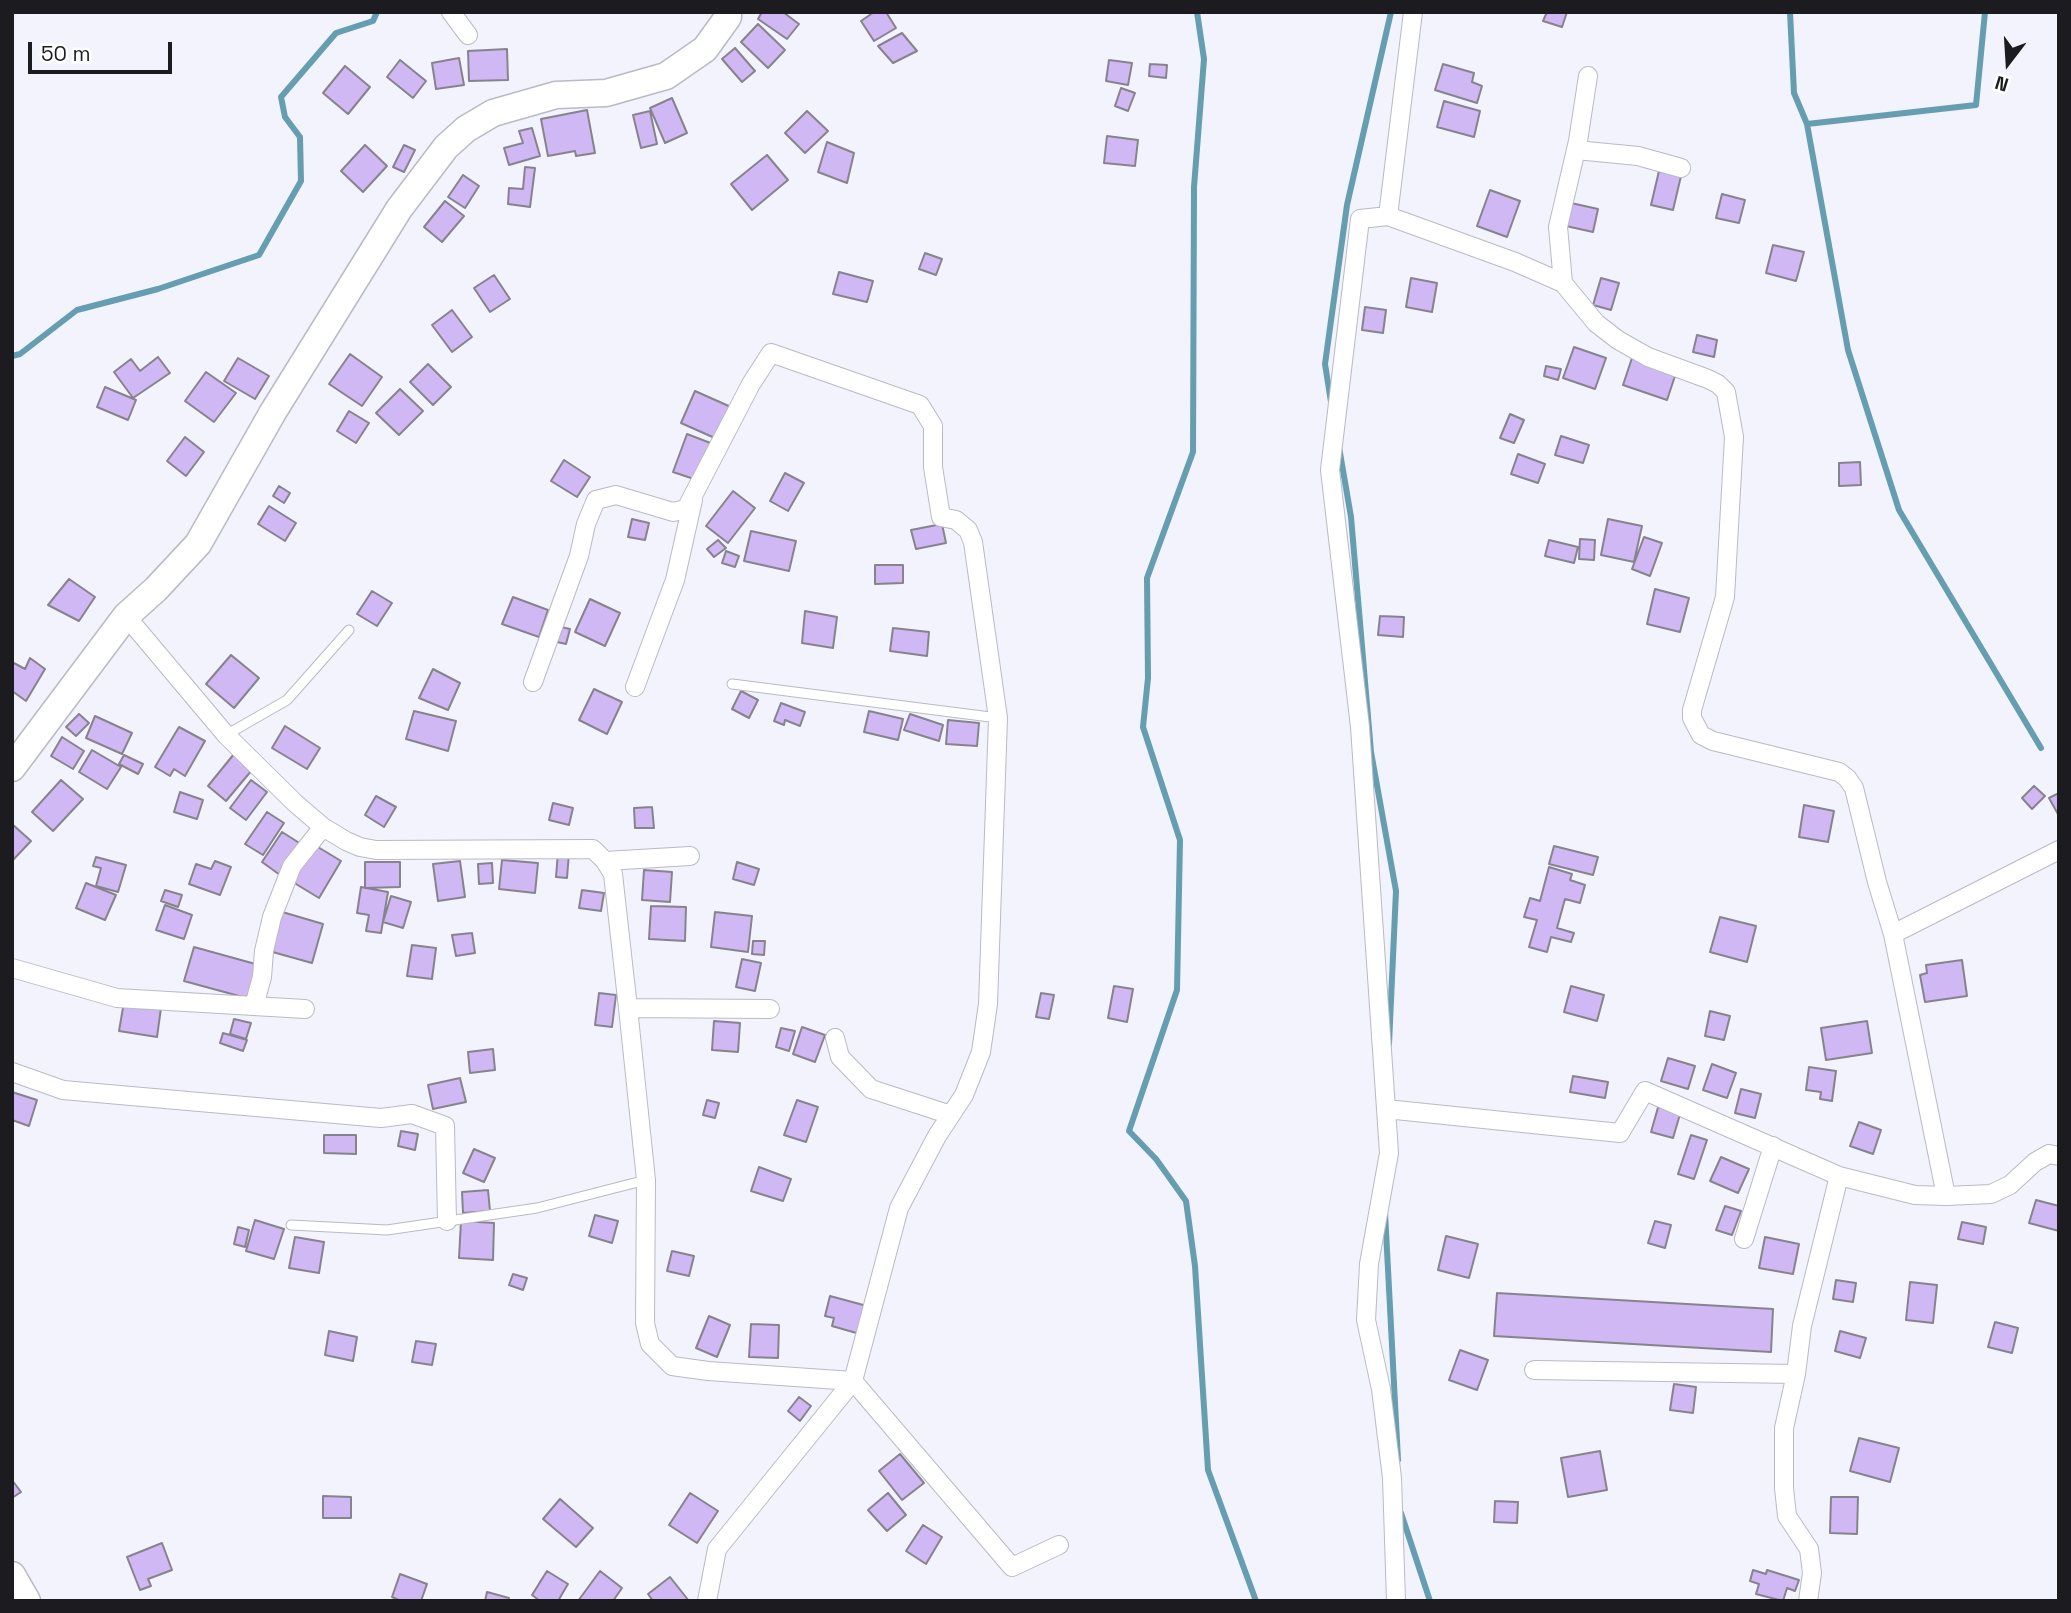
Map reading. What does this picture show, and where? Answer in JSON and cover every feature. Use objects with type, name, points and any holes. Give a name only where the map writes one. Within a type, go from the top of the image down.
[{"type":"main road","points":[[12,768],[126,616],[156,589],[198,544],[273,412],[392,220],[446,147],[466,129],[493,113],[556,95],[606,93],[666,76],[705,49],[729,12]]},
{"type":"main road","points":[[12,1575],[27,1601]]},
{"type":"street","points":[[451,12],[468,35]]},
{"type":"street","points":[[1388,216],[1413,12]]},
{"type":"street","points":[[1563,284],[1558,227],[1576,150],[1588,76]]},
{"type":"street","points":[[1576,150],[1637,156],[1681,168]]},
{"type":"street","points":[[1396,1601],[1392,1478],[1381,1389],[1366,1320],[1369,1264],[1389,1153],[1360,727],[1330,470],[1360,219],[1388,216],[1515,262],[1563,284],[1596,323],[1618,340],[1648,357],[1718,384],[1726,392],[1734,437],[1725,597],[1692,710],[1692,718],[1701,735],[1713,741],[1839,772],[1854,788],[1877,882],[1894,934],[1946,1196]]},
{"type":"street","points":[[533,682],[579,556],[586,524],[596,500],[616,495],[674,512],[687,509],[751,384],[771,353],[920,405],[933,426],[933,467],[941,517],[956,520],[968,530],[973,542],[998,718],[988,1004],[981,1052],[964,1095],[937,1136],[899,1208],[853,1381],[718,1549],[707,1601]]},
{"type":"street","points":[[635,687],[675,580],[693,500]]},
{"type":"street","points":[[126,616],[226,735],[323,827],[360,847],[376,850],[593,849],[605,861],[612,874],[628,1008],[646,1180],[645,1323],[650,1344],[672,1366],[853,1381],[1012,1567],[1059,1545]]},
{"type":"street","points":[[254,1006],[272,917],[292,866],[323,827]]},
{"type":"street","points":[[1894,934],[2059,850]]},
{"type":"street","points":[[605,861],[690,856]]},
{"type":"street","points":[[12,968],[117,998],[305,1009]]},
{"type":"street","points":[[628,1008],[770,1009]]},
{"type":"street","points":[[835,1038],[840,1057],[871,1090],[951,1115]]},
{"type":"street","points":[[12,1072],[64,1090],[381,1118],[412,1114],[445,1126],[447,1221]]},
{"type":"street","points":[[1386,1109],[1620,1133],[1645,1091],[1839,1176],[1891,1191],[1946,1196],[1991,1194],[2010,1185],[2049,1154],[2059,1156]]},
{"type":"street","points":[[1744,1239],[1773,1146]]},
{"type":"street","points":[[1808,1601],[1812,1573],[1809,1549],[1787,1516],[1784,1428],[1796,1374],[1802,1326],[1839,1176]]},
{"type":"street","points":[[1534,1370],[1796,1374]]},
{"type":"lane","points":[[226,735],[287,700],[349,630]]},
{"type":"lane","points":[[732,684],[998,718]]},
{"type":"lane","points":[[291,1225],[387,1230],[537,1208],[646,1180]]},
{"type":"building","points":[[762,12],[783,12],[799,24],[787,39],[758,19]]},
{"type":"building","points":[[874,12],[886,12],[896,28],[874,41],[861,21]]},
{"type":"building","points":[[1547,12],[1567,12],[1562,27],[1543,21]]},
{"type":"building","points":[[758,24],[785,50],[768,68],[741,42]]},
{"type":"building","points":[[902,33],[917,51],[893,63],[878,46]]},
{"type":"building","points":[[735,48],[755,71],[742,82],[722,59]]},
{"type":"building","points":[[507,49],[508,80],[469,81],[468,51]]},
{"type":"building","points":[[459,58],[464,85],[436,89],[432,63]]},
{"type":"building","points":[[400,60],[426,81],[413,98],[387,77]]},
{"type":"building","points":[[1109,60],[1132,63],[1128,85],[1106,81]]},
{"type":"building","points":[[1150,64],[1167,65],[1166,78],[1149,76]]},
{"type":"building","points":[[1443,64],[1474,73],[1472,82],[1482,86],[1477,103],[1435,90]]},
{"type":"building","points":[[345,66],[370,87],[348,114],[323,93]]},
{"type":"building","points":[[1121,88],[1135,93],[1128,111],[1115,106]]},
{"type":"building","points":[[672,98],[687,133],[665,143],[650,108]]},
{"type":"building","points":[[1444,101],[1480,111],[1474,137],[1437,127]]},
{"type":"building","points":[[587,110],[595,153],[576,156],[575,151],[548,156],[541,119]]},
{"type":"building","points":[[650,111],[657,144],[641,148],[633,115]]},
{"type":"building","points":[[807,111],[828,131],[805,153],[785,133]]},
{"type":"building","points":[[532,128],[540,156],[509,165],[504,148],[523,143],[519,131]]},
{"type":"building","points":[[1107,136],[1138,140],[1135,166],[1104,163]]},
{"type":"building","points":[[827,142],[854,153],[847,183],[818,172]]},
{"type":"building","points":[[365,145],[387,166],[363,192],[341,171]]},
{"type":"building","points":[[404,145],[415,150],[404,172],[393,167]]},
{"type":"building","points":[[767,155],[788,180],[752,210],[731,184]]},
{"type":"building","points":[[525,167],[535,168],[530,207],[508,204],[509,188],[523,189]]},
{"type":"building","points":[[1659,171],[1681,176],[1673,210],[1651,205]]},
{"type":"building","points":[[463,175],[479,186],[465,208],[448,197]]},
{"type":"building","points":[[1490,190],[1520,201],[1507,237],[1477,226]]},
{"type":"building","points":[[1722,194],[1745,200],[1739,223],[1716,218]]},
{"type":"building","points":[[445,201],[464,216],[442,242],[424,227]]},
{"type":"building","points":[[1571,203],[1598,209],[1593,232],[1566,226]]},
{"type":"building","points":[[1773,245],[1804,252],[1796,281],[1766,273]]},
{"type":"building","points":[[925,253],[942,259],[936,275],[919,269]]},
{"type":"building","points":[[839,272],[873,281],[867,302],[833,294]]},
{"type":"building","points":[[494,275],[510,299],[490,312],[474,288]]},
{"type":"building","points":[[1411,278],[1437,283],[1432,312],[1406,307]]},
{"type":"building","points":[[1601,278],[1619,283],[1611,310],[1593,305]]},
{"type":"building","points":[[1365,307],[1386,310],[1383,333],[1362,330]]},
{"type":"building","points":[[452,310],[472,337],[452,352],[432,325]]},
{"type":"building","points":[[1697,335],[1717,340],[1714,357],[1693,352]]},
{"type":"building","points":[[1574,347],[1606,358],[1595,389],[1563,378]]},
{"type":"building","points":[[350,354],[382,377],[362,406],[329,384]]},
{"type":"building","points":[[158,357],[170,373],[133,398],[114,372],[131,359],[140,371]]},
{"type":"building","points":[[238,358],[269,376],[255,399],[224,381]]},
{"type":"building","points":[[1632,358],[1676,373],[1667,400],[1623,385]]},
{"type":"building","points":[[428,364],[451,387],[433,405],[410,382]]},
{"type":"building","points":[[1546,366],[1561,369],[1558,380],[1544,376]]},
{"type":"building","points":[[206,372],[236,393],[214,422],[185,401]]},
{"type":"building","points":[[105,387],[136,400],[128,420],[97,407]]},
{"type":"building","points":[[400,389],[423,411],[399,435],[376,413]]},
{"type":"building","points":[[695,391],[731,407],[717,439],[681,423]]},
{"type":"building","points":[[349,411],[369,423],[356,443],[337,431]]},
{"type":"building","points":[[1510,414],[1524,420],[1514,443],[1500,438]]},
{"type":"building","points":[[687,434],[713,444],[700,481],[673,472]]},
{"type":"building","points":[[1561,436],[1589,445],[1583,463],[1555,455]]},
{"type":"building","points":[[185,437],[204,452],[186,476],[167,461]]},
{"type":"building","points":[[1518,454],[1545,464],[1538,483],[1511,474]]},
{"type":"building","points":[[564,460],[590,477],[577,497],[551,481]]},
{"type":"building","points":[[1860,462],[1861,485],[1839,486],[1839,463]]},
{"type":"building","points":[[785,473],[804,483],[788,511],[770,501]]},
{"type":"building","points":[[279,486],[290,493],[284,503],[273,496]]},
{"type":"building","points":[[733,491],[755,508],[728,543],[706,526]]},
{"type":"building","points":[[269,506],[296,523],[285,541],[258,524]]},
{"type":"building","points":[[632,519],[649,523],[645,540],[628,537]]},
{"type":"building","points":[[1608,519],[1642,526],[1634,562],[1601,555]]},
{"type":"building","points":[[942,524],[946,543],[916,549],[911,530]]},
{"type":"building","points":[[751,531],[796,541],[789,571],[744,561]]},
{"type":"building","points":[[1644,537],[1662,543],[1650,576],[1632,569]]},
{"type":"building","points":[[1580,539],[1595,540],[1594,560],[1579,559]]},
{"type":"building","points":[[718,540],[726,548],[714,557],[707,549]]},
{"type":"building","points":[[1549,540],[1578,547],[1574,563],[1545,556]]},
{"type":"building","points":[[726,551],[739,556],[735,567],[722,563]]},
{"type":"building","points":[[875,565],[903,565],[903,583],[875,584]]},
{"type":"building","points":[[69,579],[95,597],[79,621],[48,605]]},
{"type":"building","points":[[1655,589],[1689,598],[1680,632],[1647,624]]},
{"type":"building","points":[[372,591],[392,603],[377,626],[357,614]]},
{"type":"building","points":[[513,597],[548,610],[539,637],[502,624]]},
{"type":"building","points":[[590,599],[620,613],[605,646],[575,632]]},
{"type":"building","points":[[805,611],[837,617],[833,648],[802,643]]},
{"type":"building","points":[[1380,616],[1404,617],[1403,637],[1378,635]]},
{"type":"building","points":[[561,627],[570,629],[566,644],[557,642]]},
{"type":"building","points":[[893,628],[929,632],[927,656],[890,651]]},
{"type":"building","points":[[231,655],[259,678],[234,708],[206,684]]},
{"type":"building","points":[[30,658],[45,669],[26,701],[12,691],[12,662],[25,669]]},
{"type":"building","points":[[433,669],[460,683],[448,710],[419,698]]},
{"type":"building","points":[[594,689],[622,702],[607,734],[579,720]]},
{"type":"building","points":[[741,691],[758,700],[749,718],[732,709]]},
{"type":"building","points":[[781,703],[805,712],[800,726],[785,720],[784,725],[774,721]]},
{"type":"building","points":[[414,711],[456,721],[448,751],[406,739]]},
{"type":"building","points":[[869,711],[903,719],[898,740],[864,732]]},
{"type":"building","points":[[79,714],[89,723],[76,736],[66,727]]},
{"type":"building","points":[[910,714],[943,725],[939,741],[904,730]]},
{"type":"building","points":[[95,716],[132,733],[122,754],[86,738]]},
{"type":"building","points":[[948,720],[979,723],[977,746],[946,744]]},
{"type":"building","points":[[285,726],[320,748],[307,769],[272,748]]},
{"type":"building","points":[[179,727],[205,741],[185,776],[174,769],[170,776],[155,767]]},
{"type":"building","points":[[62,737],[84,751],[73,769],[51,756]]},
{"type":"building","points":[[92,750],[121,767],[107,789],[79,772]]},
{"type":"building","points":[[234,754],[252,770],[226,801],[208,786]]},
{"type":"building","points":[[124,755],[143,764],[138,774],[119,764]]},
{"type":"building","points":[[61,780],[83,799],[53,831],[32,812]]},
{"type":"building","points":[[251,780],[267,792],[246,820],[230,808]]},
{"type":"building","points":[[2034,786],[2045,796],[2032,809],[2022,798]]},
{"type":"building","points":[[180,792],[203,800],[197,819],[174,812]]},
{"type":"building","points":[[2059,793],[2059,816],[2049,798]]},
{"type":"building","points":[[376,796],[396,807],[384,827],[365,815]]},
{"type":"building","points":[[553,803],[573,808],[569,825],[549,820]]},
{"type":"building","points":[[1804,805],[1834,811],[1828,842],[1799,837]]},
{"type":"building","points":[[652,807],[654,828],[635,828],[634,808]]},
{"type":"building","points":[[267,812],[284,823],[263,855],[245,844]]},
{"type":"building","points":[[12,824],[31,841],[12,861]]},
{"type":"building","points":[[282,832],[301,844],[280,875],[262,862]]},
{"type":"building","points":[[313,844],[341,861],[319,898],[291,881]]},
{"type":"building","points":[[1554,846],[1598,857],[1593,875],[1549,864]]},
{"type":"building","points":[[558,852],[569,853],[567,878],[556,877]]},
{"type":"building","points":[[96,857],[126,865],[118,892],[96,886],[101,868],[93,866]]},
{"type":"building","points":[[502,860],[538,863],[535,893],[499,889]]},
{"type":"building","points":[[215,861],[231,867],[220,895],[189,884],[196,864],[211,869]]},
{"type":"building","points":[[460,861],[465,897],[438,901],[433,864]]},
{"type":"building","points":[[365,862],[400,862],[400,887],[365,888]]},
{"type":"building","points":[[737,862],[759,869],[754,885],[733,879]]},
{"type":"building","points":[[492,863],[493,883],[479,884],[478,864]]},
{"type":"building","points":[[1549,867],[1572,874],[1570,880],[1585,885],[1580,903],[1565,899],[1557,928],[1574,933],[1571,942],[1551,937],[1547,952],[1529,947],[1537,920],[1524,917],[1530,898],[1540,901]]},
{"type":"building","points":[[644,870],[672,872],[670,902],[642,900]]},
{"type":"building","points":[[86,883],[116,895],[105,920],[76,908]]},
{"type":"building","points":[[361,887],[388,892],[381,933],[366,931],[369,915],[357,913]]},
{"type":"building","points":[[165,890],[182,895],[178,907],[161,901]]},
{"type":"building","points":[[582,890],[604,893],[601,911],[579,908]]},
{"type":"building","points":[[391,896],[411,902],[403,928],[383,922]]},
{"type":"building","points":[[165,905],[192,915],[184,939],[156,930]]},
{"type":"building","points":[[651,906],[686,907],[685,941],[649,939]]},
{"type":"building","points":[[279,911],[323,924],[312,963],[269,951]]},
{"type":"building","points":[[715,912],[752,916],[748,952],[711,947]]},
{"type":"building","points":[[1720,917],[1756,926],[1747,962],[1710,952]]},
{"type":"building","points":[[472,933],[475,953],[456,956],[452,935]]},
{"type":"building","points":[[753,941],[765,941],[764,955],[752,954]]},
{"type":"building","points":[[412,945],[436,948],[432,979],[407,976]]},
{"type":"building","points":[[194,947],[259,965],[250,999],[184,981]]},
{"type":"building","points":[[742,959],[761,963],[755,991],[736,987]]},
{"type":"building","points":[[1962,960],[1967,996],[1925,1002],[1920,975],[1927,973],[1926,965]]},
{"type":"building","points":[[1114,986],[1133,989],[1127,1022],[1108,1018]]},
{"type":"building","points":[[1571,986],[1604,995],[1597,1021],[1564,1012]]},
{"type":"building","points":[[599,993],[616,995],[612,1027],[595,1025]]},
{"type":"building","points":[[1041,993],[1054,995],[1049,1019],[1036,1017]]},
{"type":"building","points":[[124,1002],[161,1008],[157,1037],[119,1031]]},
{"type":"building","points":[[1710,1011],[1730,1016],[1724,1040],[1705,1036]]},
{"type":"building","points":[[234,1019],[251,1023],[246,1039],[230,1034]]},
{"type":"building","points":[[714,1021],[740,1023],[738,1052],[712,1050]]},
{"type":"building","points":[[1867,1021],[1872,1053],[1826,1060],[1821,1028]]},
{"type":"building","points":[[802,1027],[825,1035],[815,1062],[793,1054]]},
{"type":"building","points":[[781,1028],[795,1031],[789,1051],[776,1047]]},
{"type":"building","points":[[223,1033],[247,1040],[243,1051],[220,1043]]},
{"type":"building","points":[[493,1049],[495,1070],[470,1073],[468,1052]]},
{"type":"building","points":[[1668,1058],[1695,1066],[1688,1089],[1661,1081]]},
{"type":"building","points":[[1712,1064],[1736,1073],[1727,1098],[1703,1090]]},
{"type":"building","points":[[1809,1067],[1836,1071],[1832,1101],[1820,1099],[1821,1092],[1806,1090]]},
{"type":"building","points":[[1573,1076],[1608,1082],[1605,1098],[1570,1092]]},
{"type":"building","points":[[460,1078],[466,1102],[433,1109],[428,1085]]},
{"type":"building","points":[[1741,1089],[1761,1094],[1755,1118],[1735,1113]]},
{"type":"building","points":[[12,1092],[37,1100],[29,1126],[12,1120]]},
{"type":"building","points":[[707,1100],[719,1103],[715,1118],[703,1115]]},
{"type":"building","points":[[797,1100],[818,1107],[806,1142],[784,1135]]},
{"type":"building","points":[[1659,1104],[1681,1111],[1673,1138],[1651,1132]]},
{"type":"building","points":[[1859,1122],[1881,1130],[1873,1154],[1850,1146]]},
{"type":"building","points":[[401,1131],[418,1134],[415,1150],[398,1146]]},
{"type":"building","points":[[324,1135],[356,1135],[356,1154],[324,1153]]},
{"type":"building","points":[[1691,1135],[1707,1140],[1694,1179],[1678,1174]]},
{"type":"building","points":[[474,1149],[495,1158],[484,1182],[463,1173]]},
{"type":"building","points":[[1721,1157],[1749,1169],[1738,1193],[1710,1181]]},
{"type":"building","points":[[759,1167],[791,1179],[783,1201],[751,1191]]},
{"type":"building","points":[[488,1190],[490,1211],[463,1213],[462,1192]]},
{"type":"building","points":[[2036,1200],[2059,1206],[2059,1231],[2029,1223]]},
{"type":"building","points":[[1725,1206],[1741,1211],[1732,1235],[1716,1230]]},
{"type":"building","points":[[595,1215],[618,1221],[612,1243],[589,1236]]},
{"type":"building","points":[[255,1220],[284,1229],[274,1259],[246,1251]]},
{"type":"building","points":[[461,1221],[494,1223],[493,1260],[459,1258]]},
{"type":"building","points":[[1655,1221],[1671,1225],[1665,1248],[1648,1243]]},
{"type":"building","points":[[1962,1222],[1986,1227],[1983,1244],[1958,1239]]},
{"type":"building","points":[[238,1227],[249,1230],[245,1247],[234,1244]]},
{"type":"building","points":[[1446,1236],[1478,1244],[1469,1278],[1438,1270]]},
{"type":"building","points":[[295,1237],[324,1242],[319,1273],[289,1268]]},
{"type":"building","points":[[1765,1237],[1799,1244],[1793,1274],[1759,1268]]},
{"type":"building","points":[[672,1251],[694,1256],[689,1276],[667,1271]]},
{"type":"building","points":[[513,1274],[527,1278],[523,1290],[509,1285]]},
{"type":"building","points":[[1836,1280],[1856,1283],[1853,1302],[1833,1299]]},
{"type":"building","points":[[1910,1282],[1937,1285],[1933,1323],[1906,1320]]},
{"type":"building","points":[[1497,1293],[1773,1309],[1771,1352],[1494,1336]]},
{"type":"building","points":[[830,1296],[867,1306],[860,1334],[832,1326],[834,1318],[825,1316]]},
{"type":"building","points":[[709,1316],[730,1325],[717,1357],[696,1348]]},
{"type":"building","points":[[1995,1322],[2018,1328],[2012,1353],[1988,1347]]},
{"type":"building","points":[[751,1324],[779,1325],[778,1358],[749,1357]]},
{"type":"building","points":[[329,1331],[357,1337],[353,1361],[325,1355]]},
{"type":"building","points":[[1840,1331],[1866,1338],[1860,1358],[1835,1351]]},
{"type":"building","points":[[416,1341],[436,1344],[432,1365],[412,1362]]},
{"type":"building","points":[[1460,1350],[1488,1360],[1477,1390],[1449,1380]]},
{"type":"building","points":[[1674,1384],[1696,1387],[1693,1413],[1670,1410]]},
{"type":"building","points":[[799,1397],[811,1406],[800,1421],[788,1411]]},
{"type":"building","points":[[1859,1438],[1899,1448],[1890,1482],[1850,1471]]},
{"type":"building","points":[[1600,1451],[1607,1490],[1568,1497],[1561,1458]]},
{"type":"building","points":[[900,1454],[924,1483],[902,1500],[879,1471]]},
{"type":"building","points":[[12,1480],[21,1492],[12,1498]]},
{"type":"building","points":[[690,1493],[718,1511],[697,1543],[669,1525]]},
{"type":"building","points":[[888,1493],[906,1515],[887,1531],[868,1510]]},
{"type":"building","points":[[323,1496],[351,1497],[351,1518],[323,1518]]},
{"type":"building","points":[[1831,1497],[1858,1497],[1857,1534],[1830,1533]]},
{"type":"building","points":[[560,1499],[593,1528],[576,1547],[543,1519]]},
{"type":"building","points":[[1495,1501],[1518,1502],[1517,1523],[1494,1522]]},
{"type":"building","points":[[923,1525],[942,1537],[926,1564],[906,1551]]},
{"type":"building","points":[[162,1543],[172,1570],[148,1579],[151,1586],[140,1590],[127,1557]]},
{"type":"building","points":[[1753,1570],[1766,1574],[1767,1570],[1799,1580],[1795,1591],[1787,1588],[1783,1601],[1756,1594],[1759,1584],[1750,1581]]},
{"type":"building","points":[[547,1571],[568,1584],[558,1601],[540,1601],[532,1595]]},
{"type":"building","points":[[600,1571],[622,1588],[613,1601],[578,1601]]},
{"type":"building","points":[[400,1574],[427,1584],[421,1601],[401,1601],[392,1597]]},
{"type":"building","points":[[670,1577],[689,1601],[653,1601],[648,1594]]},
{"type":"building","points":[[487,1592],[509,1598],[508,1601],[485,1601]]},
{"type":"waterway","points":[[12,356],[20,354],[77,310],[158,289],[259,255],[301,181],[300,137],[285,117],[281,97],[336,33],[373,21],[377,12]]},
{"type":"waterway","points":[[1197,12],[1204,59],[1194,187],[1193,452],[1147,578],[1148,678],[1143,727],[1180,840],[1177,990],[1129,1131],[1156,1159],[1186,1201],[1195,1266],[1208,1470],[1256,1601]]},
{"type":"waterway","points":[[1331,402],[1325,364],[1347,205],[1391,12]]},
{"type":"waterway","points":[[1790,12],[1794,93],[1807,124]]},
{"type":"waterway","points":[[1985,12],[1976,105],[1807,124],[1848,350],[1899,510],[2041,748]]},
{"type":"waterway","points":[[1339,447],[1351,517],[1371,752],[1396,891],[1389,1044]]},
{"type":"waterway","points":[[1385,1212],[1398,1460]]},
{"type":"waterway","points":[[1401,1513],[1430,1601]]}]
